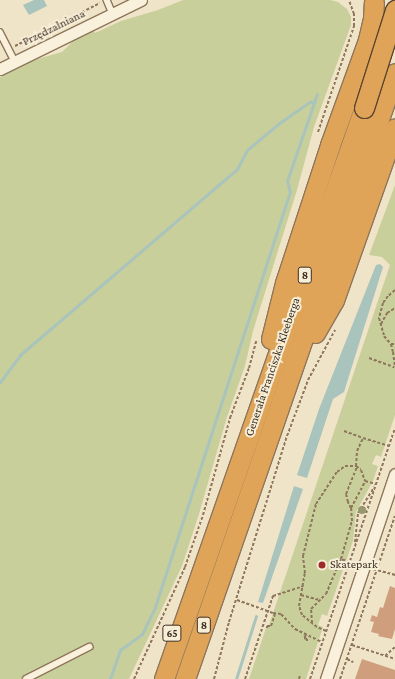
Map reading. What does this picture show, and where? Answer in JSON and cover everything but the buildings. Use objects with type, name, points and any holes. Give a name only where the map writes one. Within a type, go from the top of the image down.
[{"type":"highway","points":[[247,442],[255,396],[285,283],[330,145],[368,40],[373,19],[374,2]]},
{"type":"highway","name":"Generała Franciszka Kleeberga","points":[[164,679],[364,108],[395,10]]},
{"type":"highway","name":"Generała Franciszka Kleeberga","points":[[185,679],[395,73]]},
{"type":"highway","points":[[291,376],[334,300],[395,128]]},
{"type":"highway","points":[[199,679],[216,611],[223,571]]},
{"type":"highway","name":"65","points":[[150,679],[196,589]]},
{"type":"street","name":"Przędzalniana","points":[[1,66],[15,62],[140,0]]},
{"type":"street","points":[[326,679],[395,474]]},
{"type":"lane","points":[[106,0],[113,14]]},
{"type":"lane","points":[[0,32],[15,62]]},
{"type":"lane","points":[[26,679],[89,646]]},
{"type":"path","points":[[8,49],[106,0]]},
{"type":"path","points":[[317,137],[354,26],[354,14],[349,0]]},
{"type":"path","points":[[369,358],[395,367],[391,344],[384,336],[380,326],[380,309],[388,296],[395,290]]},
{"type":"path","points":[[380,326],[387,313],[395,308]]},
{"type":"path","points":[[214,679],[287,436],[308,380],[336,328]]},
{"type":"path","points":[[134,679],[185,566],[203,515],[230,418],[249,368],[257,338]]},
{"type":"path","points":[[310,679],[395,429]]},
{"type":"path","points":[[344,431],[389,446]]},
{"type":"path","points":[[312,624],[311,609],[328,589],[341,559],[351,528],[351,508],[346,494],[357,466],[357,451],[363,438]]},
{"type":"path","points":[[326,631],[312,624],[302,615],[299,606],[305,573],[303,556],[316,504],[340,468],[350,465],[357,466],[361,470],[365,482],[351,508]]},
{"type":"path","points":[[365,482],[376,484]]},
{"type":"path","points":[[355,546],[358,513],[376,484]]},
{"type":"path","points":[[340,679],[395,516]]},
{"type":"path","points":[[341,559],[395,575]]},
{"type":"path","points":[[245,679],[273,596],[303,585]]},
{"type":"path","points":[[301,595],[320,600]]},
{"type":"path","points":[[237,600],[267,612],[282,614],[295,629],[322,642]]},
{"type":"path","points":[[267,628],[267,626],[271,626],[275,614]]},
{"type":"path","points":[[306,634],[304,638],[307,639],[306,641]]},
{"type":"path","points":[[352,645],[395,659]]},
{"type":"path","points":[[385,656],[395,647]]},
{"type":"path","points":[[347,659],[353,662]]},
{"type":"path","points":[[299,679],[300,675]]},
{"type":"green space","points":[[183,0],[330,0],[338,2],[347,9],[351,17],[351,25],[314,127],[297,190],[253,331],[245,366],[227,417],[199,514],[182,566],[129,679],[0,679],[0,77],[34,60],[62,52],[75,39],[93,30],[95,33],[121,21],[158,10]]},
{"type":"green space","points":[[395,185],[395,415],[381,457],[376,455],[372,464],[378,466],[373,481],[356,512],[353,541],[327,616],[322,614],[318,625],[323,627],[306,679],[249,679],[266,628],[268,628],[390,265],[382,257],[369,255]]},
{"type":"water","points":[[34,0],[44,0],[47,6],[29,15],[23,5]]},
{"type":"water","points":[[380,264],[383,267],[344,392],[333,399],[307,478],[297,475],[319,409],[376,265]]},
{"type":"water","points":[[294,486],[303,489],[263,603],[258,602]]},
{"type":"waterway","points":[[110,679],[120,650],[142,634],[155,607],[290,192],[287,181],[317,94]]},
{"type":"waterway","points":[[0,382],[20,355],[237,169],[247,150],[278,124],[310,102],[314,102]]},
{"type":"waterway","points":[[236,679],[256,616]]},
{"type":"place","name":"Skatepark","points":[[322,565]]}]
